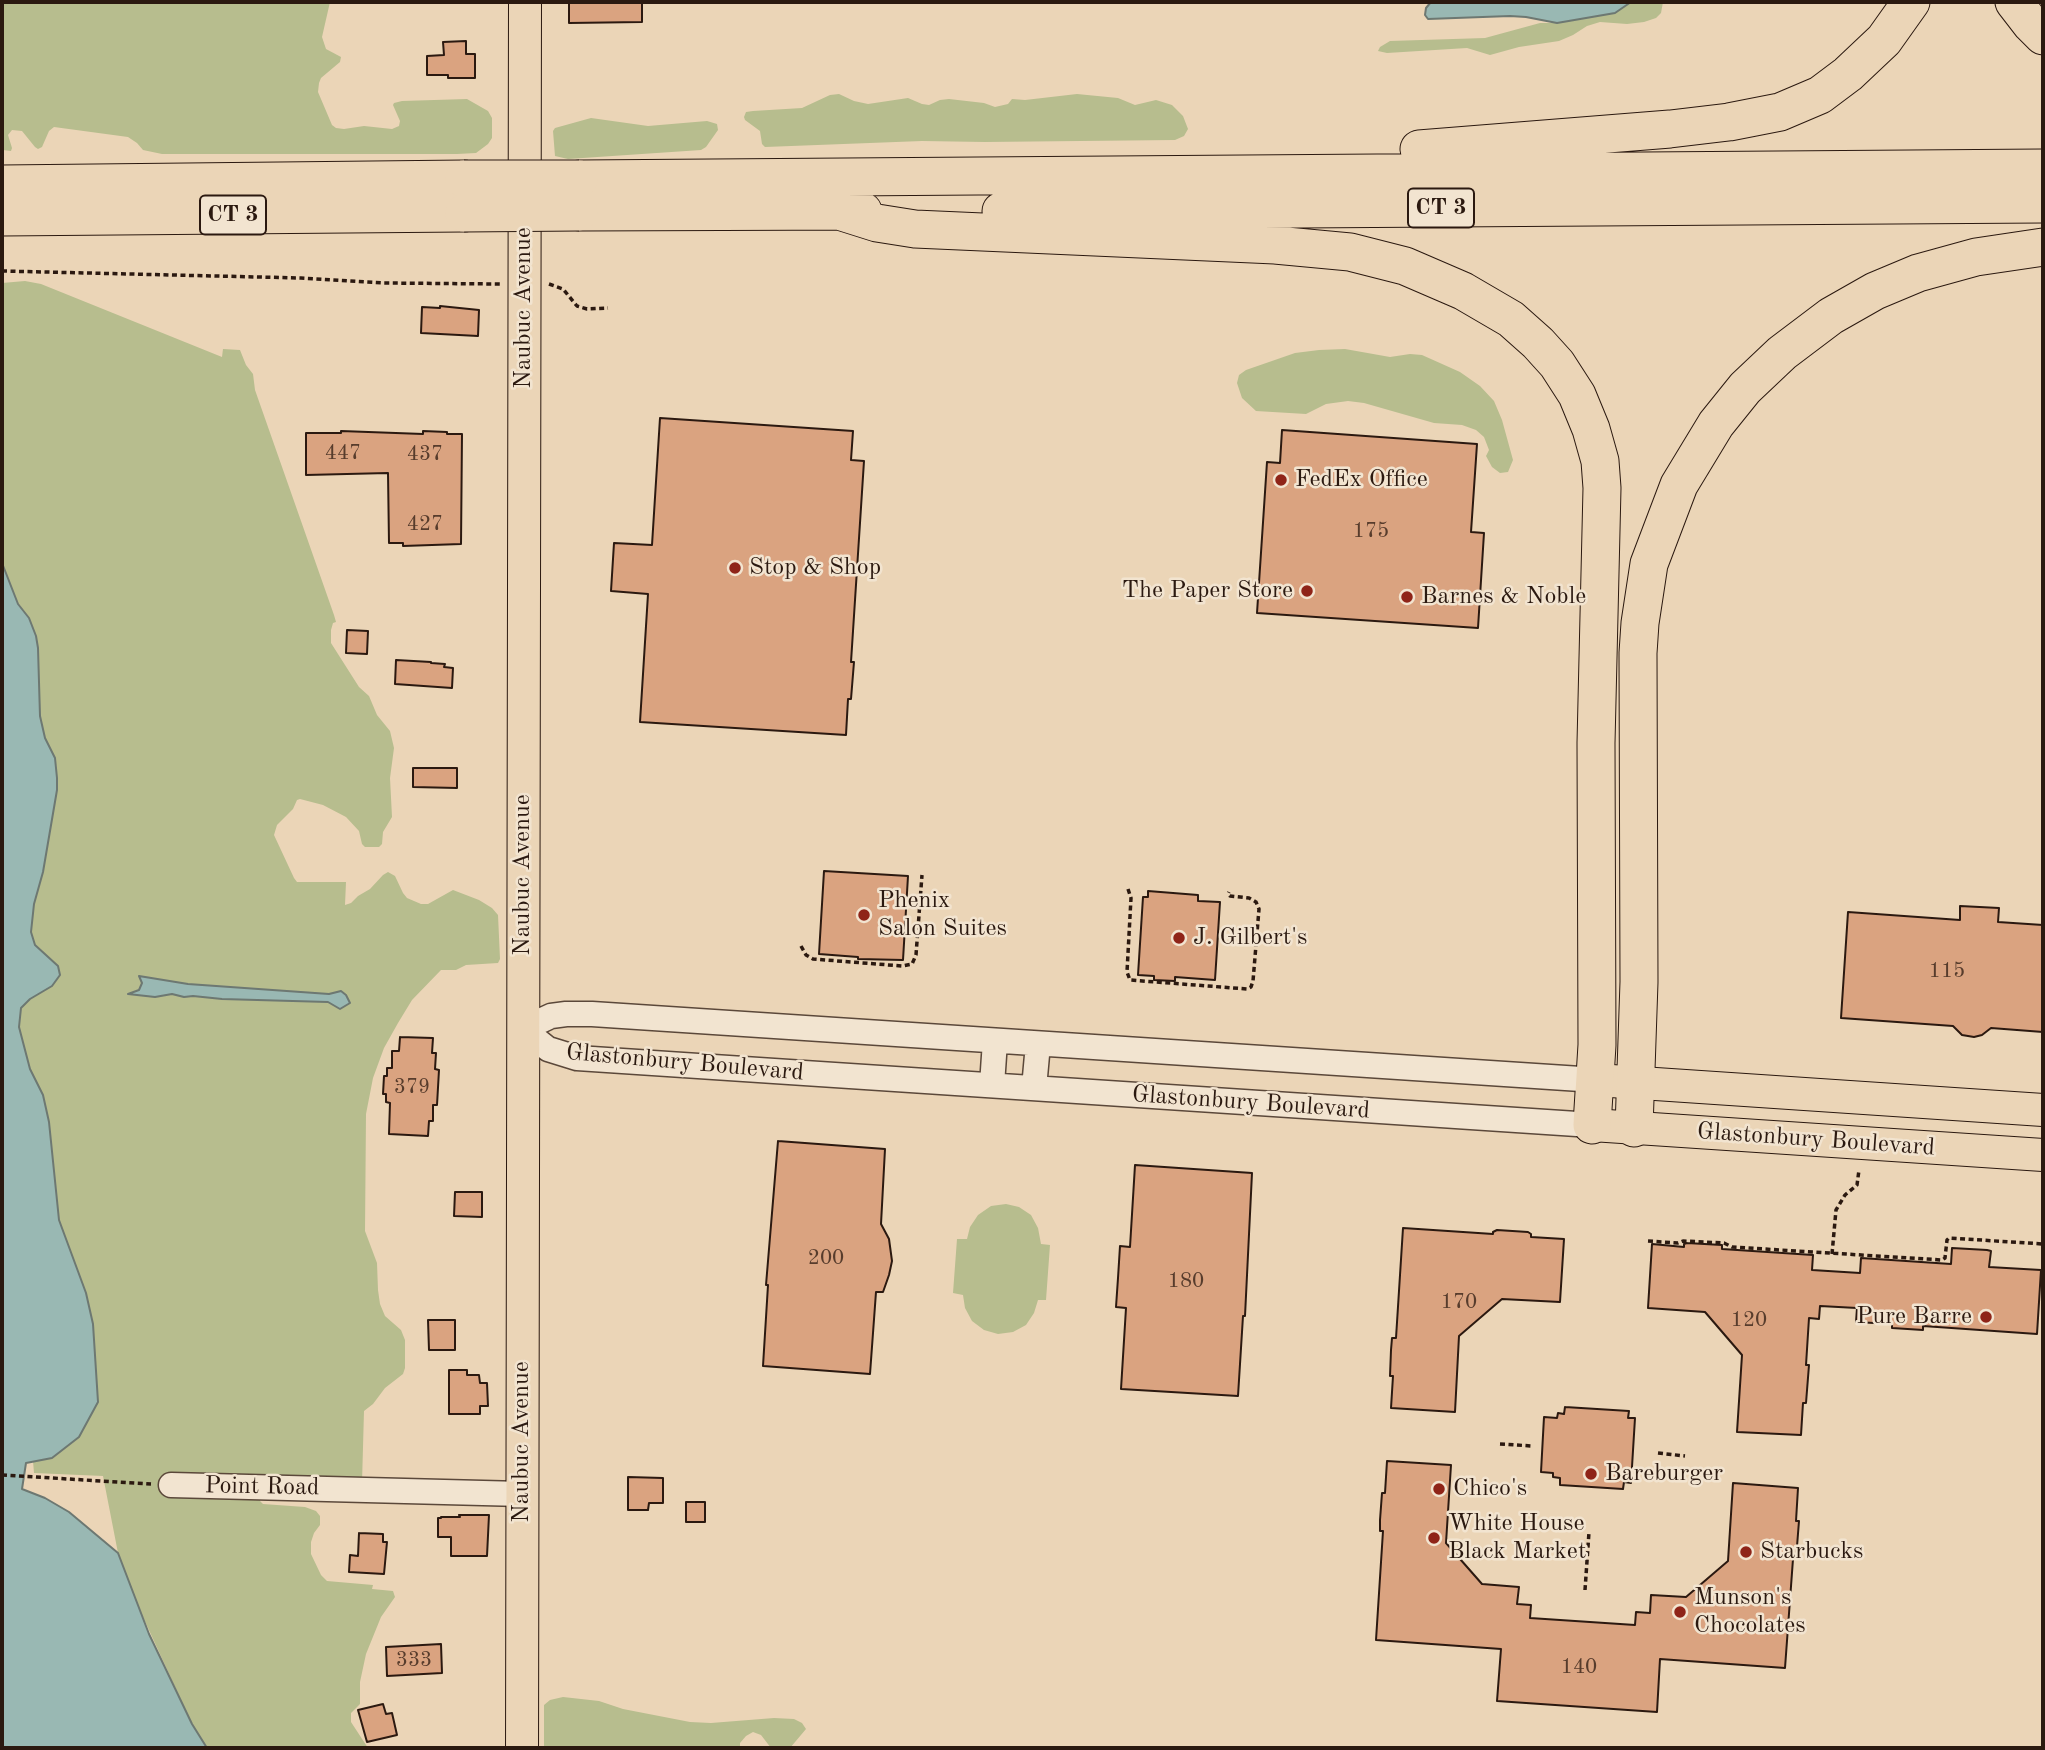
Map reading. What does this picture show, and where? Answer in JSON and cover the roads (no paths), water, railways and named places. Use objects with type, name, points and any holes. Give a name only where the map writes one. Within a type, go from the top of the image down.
[{"type":"highway","points":[[1229,174],[1260,162],[1289,156],[1453,148],[1657,131],[1780,112],[1820,95],[1848,74],[1884,40],[1910,2]]},
{"type":"highway","points":[[2014,2],[2043,36]]},
{"type":"highway","name":"CT 3","points":[[2,184],[464,196],[579,196],[1229,174],[2043,168]]},
{"type":"highway","name":"CT 3","points":[[2,217],[464,196]]},
{"type":"highway","name":"CT 3","points":[[579,196],[839,211],[2043,204]]},
{"type":"highway","points":[[839,211],[877,223],[915,229],[1275,245],[1350,252],[1405,266],[1463,290],[1511,319],[1545,349],[1564,373],[1583,408],[1596,444],[1601,476],[1596,743],[1595,1080],[1592,1125]]},
{"type":"highway","points":[[1634,1128],[1639,982],[1640,623],[1649,564],[1679,485],[1700,446],[1733,401],[1782,353],[1830,316],[1875,291],[1918,273],[1976,257],[2043,247]]},
{"type":"main road","name":"Naubuc Avenue","points":[[522,1748],[525,2]]},
{"type":"main road","name":"Glastonbury Boulevard","points":[[1595,1080],[2043,1110]]},
{"type":"main road","name":"Glastonbury Boulevard","points":[[1592,1125],[2043,1155]]},
{"type":"street","name":"Glastonbury Boulevard","points":[[1592,1125],[577,1058],[548,1049],[523,1029],[551,1016],[579,1014],[1595,1080]]},
{"type":"street","points":[[992,1085],[995,1041]]},
{"type":"street","points":[[1034,1088],[1038,1044]]},
{"type":"street","name":"Point Road","points":[[170,1485],[522,1494]]},
{"type":"water","points":[[1431,2],[1631,2],[1615,13],[1557,23],[1510,16],[1428,19],[1425,15],[1426,8]]},
{"type":"water","points":[[2,563],[18,604],[29,618],[36,636],[40,716],[45,738],[55,758],[57,778],[31,932],[35,945],[58,966],[60,975],[52,986],[30,999],[21,1008],[19,1027],[30,1069],[43,1095],[49,1122],[59,1220],[86,1293],[93,1324],[98,1402],[79,1437],[52,1458],[26,1463],[22,1489],[69,1512],[118,1553],[149,1634],[192,1724],[207,1748],[2,1748]]},
{"type":"water","points":[[139,976],[188,984],[329,994],[341,991],[350,1003],[340,1009],[328,1002],[128,994],[139,990],[142,983]]},
{"type":"place","name":"FedEx Office","points":[[1281,480]]},
{"type":"place","name":"Stop & Shop","points":[[735,568]]},
{"type":"place","name":"The Paper Store","points":[[1307,591]]},
{"type":"place","name":"Barnes & Noble","points":[[1407,597]]},
{"type":"place","name":"Phenix Salon Suites","points":[[864,915]]},
{"type":"place","name":"J. Gilbert's","points":[[1179,938]]},
{"type":"place","name":"Pure Barre","points":[[1986,1317]]},
{"type":"place","name":"Bareburger","points":[[1591,1474]]},
{"type":"place","name":"Chico's","points":[[1439,1489]]},
{"type":"place","name":"White House Black Market","points":[[1434,1538]]},
{"type":"place","name":"Starbucks","points":[[1746,1552]]},
{"type":"place","name":"Munson's Chocolates","points":[[1680,1612]]}]
